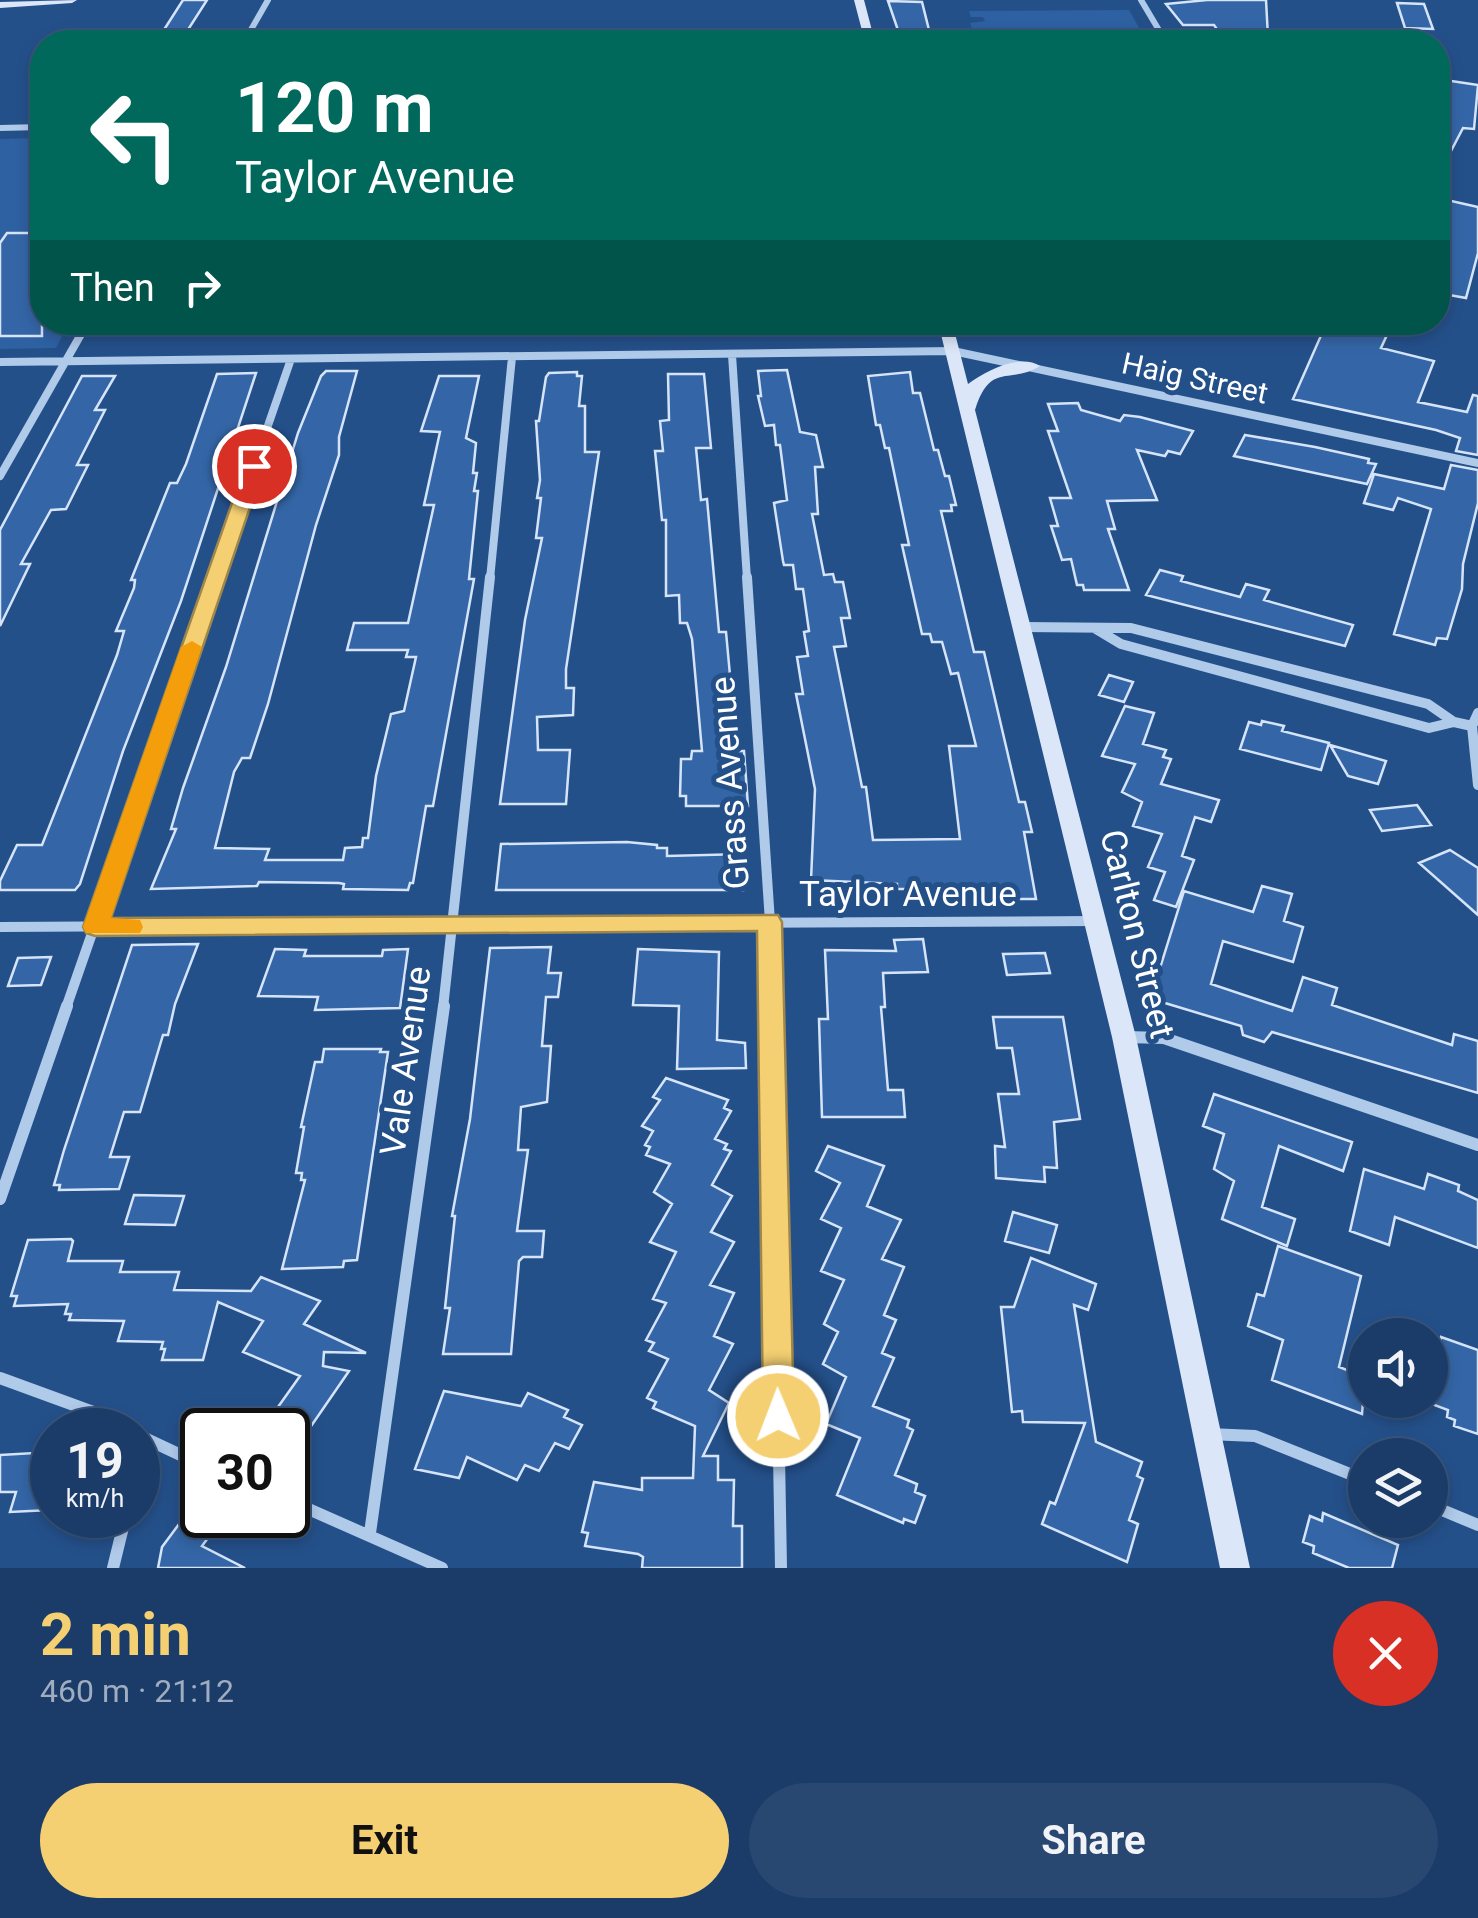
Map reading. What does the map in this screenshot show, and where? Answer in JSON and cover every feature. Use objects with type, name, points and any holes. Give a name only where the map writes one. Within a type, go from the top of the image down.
[{"type":"main road","points":[[0,5],[72,0]]},
{"type":"main road","points":[[858,0],[867,30]]},
{"type":"main road","name":"Carlton Street","points":[[949,335],[1124,1037],[1235,1568]]},
{"type":"main road","points":[[968,410],[973,387],[989,374],[1033,366]]},
{"type":"street","points":[[251,30],[268,0]]},
{"type":"street","points":[[1141,0],[1159,30]]},
{"type":"street","points":[[0,128],[30,128]]},
{"type":"street","points":[[0,476],[81,335]]},
{"type":"street","name":"Haig Street","points":[[0,362],[953,351],[1478,463]]},
{"type":"street","name":"Grass Avenue","points":[[732,355],[770,922],[781,1568]]},
{"type":"street","name":"Vale Avenue","points":[[370,1534],[456,924],[512,357]]},
{"type":"street","points":[[0,1199],[292,359]]},
{"type":"street","points":[[1023,626],[1131,628],[1428,704],[1454,722],[1472,726]]},
{"type":"street","points":[[1096,629],[1121,644],[1429,728],[1454,722]]},
{"type":"street","points":[[1478,712],[1472,726],[1478,786]]},
{"type":"street","name":"Taylor Avenue","points":[[0,927],[1096,921]]},
{"type":"street","points":[[1124,1037],[1164,1038],[1478,1145]]},
{"type":"street","points":[[0,1378],[82,1408]]},
{"type":"street","points":[[1207,1434],[1255,1436],[1348,1473]]},
{"type":"street","points":[[310,1509],[442,1568]]},
{"type":"street","points":[[1448,1513],[1478,1524]]},
{"type":"street","points":[[113,1568],[120,1538]]},
{"type":"shaded area","points":[[1129,10],[1140,30],[973,30],[970,23],[985,21],[983,17],[971,17],[969,11]]},
{"type":"shaded area","points":[[30,138],[30,335],[63,335],[56,348],[0,349],[0,139]]},
{"type":"building","points":[[183,0],[207,0],[188,30],[164,30]]},
{"type":"building","points":[[1266,0],[1268,30],[1183,25],[1166,4]]},
{"type":"building","points":[[888,1],[922,2],[929,30],[898,30]]},
{"type":"building","points":[[1397,3],[1424,4],[1433,29],[1405,28]]},
{"type":"building","points":[[1450,81],[1478,85],[1474,129],[1463,128],[1450,153]]},
{"type":"building","points":[[1450,201],[1478,207],[1478,253],[1466,298],[1450,295]]},
{"type":"building","points":[[7,233],[30,233],[30,335],[42,336],[0,336],[0,243]]},
{"type":"building","points":[[1321,335],[1387,335],[1381,348],[1434,361],[1418,402],[1467,412],[1473,395],[1478,396],[1478,455],[1456,451],[1460,438],[1436,430],[1293,399]]},
{"type":"building","points":[[787,370],[800,432],[816,435],[823,467],[815,467],[818,514],[812,514],[824,575],[833,574],[835,582],[843,582],[850,618],[841,618],[846,646],[834,647],[862,787],[866,787],[873,840],[960,839],[949,746],[976,746],[958,673],[951,674],[942,642],[932,642],[930,634],[922,634],[902,545],[909,545],[889,448],[885,448],[880,425],[876,425],[868,376],[910,372],[913,393],[920,393],[934,450],[938,450],[945,476],[949,476],[956,505],[951,505],[952,511],[941,511],[974,652],[984,652],[1019,802],[1025,802],[1032,832],[1024,832],[1036,899],[952,899],[932,896],[931,889],[897,889],[897,884],[811,880],[815,789],[796,694],[803,694],[797,657],[808,656],[804,632],[809,631],[803,589],[796,589],[793,565],[784,565],[783,561],[774,503],[787,500],[780,445],[776,445],[774,425],[765,426],[758,396],[758,371]]},
{"type":"building","points":[[326,371],[357,371],[339,437],[339,455],[268,704],[250,758],[242,758],[234,772],[215,848],[269,849],[265,860],[343,860],[345,848],[362,847],[363,838],[368,838],[376,776],[391,714],[404,711],[416,657],[406,657],[408,650],[347,650],[354,623],[408,623],[434,505],[424,505],[440,432],[421,431],[439,376],[479,376],[466,438],[476,443],[473,473],[477,473],[474,491],[478,491],[469,579],[474,579],[433,806],[426,806],[413,883],[408,890],[343,889],[344,884],[339,883],[259,882],[257,886],[151,889],[176,829],[171,829],[183,788],[226,667],[298,433]]},
{"type":"building","points":[[577,372],[577,376],[582,376],[579,406],[585,406],[585,452],[599,452],[566,669],[566,688],[574,688],[573,715],[537,717],[538,750],[570,750],[566,804],[500,804],[525,620],[542,538],[536,538],[541,498],[537,498],[540,480],[536,421],[549,373]]},
{"type":"building","points":[[256,373],[181,601],[123,751],[80,884],[75,890],[0,890],[0,881],[17,845],[42,845],[117,655],[124,631],[116,631],[134,588],[135,580],[131,580],[170,483],[177,483],[186,464],[217,374]]},
{"type":"building","points":[[668,374],[704,374],[711,448],[696,448],[701,500],[707,499],[719,632],[726,632],[737,751],[744,751],[748,806],[686,806],[686,796],[680,796],[681,759],[691,759],[692,751],[702,751],[692,639],[687,623],[680,623],[679,595],[666,596],[666,520],[662,520],[655,451],[663,451],[660,421],[669,420]]},
{"type":"building","points":[[82,376],[115,376],[95,410],[105,410],[77,465],[88,465],[66,509],[51,510],[21,564],[30,564],[0,626],[0,530]]},
{"type":"building","points":[[1078,403],[1081,410],[1120,421],[1124,415],[1140,417],[1193,431],[1180,454],[1168,451],[1165,456],[1137,450],[1157,500],[1107,501],[1115,529],[1108,529],[1129,590],[1084,590],[1083,585],[1077,585],[1071,559],[1062,560],[1051,526],[1058,526],[1050,498],[1071,498],[1048,431],[1058,431],[1048,404]]},
{"type":"building","points":[[1245,435],[1315,447],[1376,464],[1367,484],[1234,456]]},
{"type":"building","points":[[1451,465],[1478,470],[1478,503],[1463,564],[1462,589],[1447,639],[1437,638],[1435,645],[1394,634],[1431,509],[1398,498],[1393,510],[1364,503],[1374,474],[1444,489]]},
{"type":"building","points":[[1160,570],[1183,576],[1181,581],[1240,597],[1246,584],[1269,590],[1264,600],[1353,625],[1345,646],[1146,595]]},
{"type":"building","points":[[1109,675],[1133,682],[1124,702],[1099,695]]},
{"type":"building","points":[[1125,706],[1154,713],[1143,744],[1166,750],[1163,757],[1171,759],[1161,784],[1219,800],[1211,822],[1195,817],[1182,856],[1194,860],[1176,907],[1154,900],[1165,872],[1148,867],[1162,834],[1133,826],[1142,802],[1122,792],[1135,764],[1102,756]]},
{"type":"building","points":[[1262,721],[1284,726],[1282,731],[1329,743],[1321,770],[1240,749],[1249,722],[1261,725]]},
{"type":"building","points":[[1330,745],[1386,761],[1378,784],[1348,776]]},
{"type":"building","points":[[1417,805],[1431,825],[1382,831],[1370,810]]},
{"type":"building","points":[[627,842],[667,848],[667,856],[744,854],[743,890],[496,890],[501,844]]},
{"type":"building","points":[[1450,850],[1478,868],[1478,915],[1419,863]]},
{"type":"building","points":[[1262,886],[1292,894],[1284,921],[1303,927],[1293,962],[1223,941],[1211,984],[1292,1011],[1303,977],[1337,988],[1332,1005],[1452,1045],[1454,1034],[1478,1041],[1478,1093],[1272,1032],[1264,1042],[1243,1035],[1241,1026],[1155,1000],[1153,966],[1160,968],[1184,891],[1253,912]]},
{"type":"building","points":[[923,939],[928,972],[883,973],[885,1007],[881,1007],[888,1090],[903,1090],[905,1117],[822,1117],[819,1019],[828,1019],[825,950],[896,951],[894,940]]},
{"type":"building","points":[[198,944],[175,1004],[168,1035],[163,1035],[140,1112],[124,1112],[110,1157],[129,1157],[119,1189],[59,1190],[60,1185],[54,1185],[64,1150],[132,945]]},
{"type":"building","points":[[551,947],[548,973],[561,973],[558,997],[546,997],[542,1046],[551,1046],[547,1102],[521,1107],[518,1150],[528,1150],[517,1231],[544,1231],[542,1257],[523,1257],[519,1261],[511,1354],[443,1354],[450,1308],[445,1308],[452,1216],[470,1119],[490,948]]},
{"type":"building","points":[[275,949],[306,950],[304,956],[382,956],[383,950],[408,949],[400,1008],[315,1010],[318,997],[258,996]]},
{"type":"building","points":[[638,949],[719,952],[717,1040],[745,1043],[746,1068],[677,1069],[679,1006],[633,1005]]},
{"type":"building","points":[[1045,953],[1050,973],[1007,975],[1003,954]]},
{"type":"building","points":[[51,957],[41,985],[8,986],[18,958]]},
{"type":"building","points":[[993,1017],[1063,1017],[1080,1119],[1054,1122],[1057,1168],[1044,1167],[1045,1182],[996,1178],[995,1146],[1005,1147],[998,1094],[1019,1094],[1012,1048],[997,1048]]},
{"type":"building","points":[[324,1049],[388,1052],[357,1260],[344,1261],[343,1267],[282,1269],[305,1180],[301,1180],[302,1173],[296,1173],[301,1127],[315,1062],[322,1062]]},
{"type":"building","points":[[666,1078],[728,1100],[724,1108],[731,1111],[715,1139],[727,1144],[724,1149],[731,1151],[712,1185],[732,1196],[711,1232],[734,1242],[710,1285],[734,1293],[714,1336],[733,1344],[709,1390],[729,1403],[703,1456],[718,1456],[718,1480],[734,1480],[733,1526],[742,1526],[742,1568],[642,1568],[643,1557],[638,1554],[585,1546],[588,1533],[582,1532],[594,1482],[642,1490],[642,1478],[693,1478],[695,1426],[653,1408],[656,1402],[647,1398],[668,1359],[649,1351],[654,1343],[646,1340],[666,1303],[653,1299],[676,1252],[650,1242],[672,1204],[654,1192],[670,1164],[646,1155],[650,1147],[645,1145],[653,1131],[642,1126],[660,1100],[653,1097]]},
{"type":"building","points":[[1214,1094],[1352,1142],[1343,1171],[1279,1146],[1262,1207],[1295,1219],[1287,1246],[1222,1219],[1234,1181],[1214,1169],[1224,1134],[1203,1126]]},
{"type":"building","points":[[828,1146],[884,1166],[867,1206],[901,1220],[882,1259],[904,1267],[884,1315],[896,1320],[882,1353],[894,1358],[873,1406],[909,1420],[907,1427],[913,1430],[895,1475],[917,1484],[915,1492],[925,1496],[915,1523],[904,1519],[903,1523],[837,1495],[860,1438],[826,1424],[846,1377],[823,1364],[838,1332],[824,1324],[844,1280],[821,1271],[841,1228],[821,1219],[840,1183],[816,1171]]},
{"type":"building","points":[[1364,1169],[1424,1189],[1428,1174],[1459,1185],[1458,1191],[1478,1200],[1478,1248],[1395,1217],[1389,1245],[1350,1231]]},
{"type":"building","points":[[134,1195],[184,1196],[175,1225],[125,1224]]},
{"type":"building","points":[[1013,1212],[1057,1225],[1049,1253],[1005,1241]]},
{"type":"building","points":[[71,1239],[68,1261],[123,1261],[120,1272],[179,1272],[174,1290],[251,1291],[261,1277],[320,1301],[304,1324],[366,1353],[324,1352],[323,1366],[349,1371],[310,1428],[310,1408],[278,1407],[300,1376],[243,1352],[263,1321],[218,1302],[203,1360],[162,1360],[163,1342],[118,1341],[124,1321],[69,1320],[71,1314],[65,1314],[68,1304],[14,1306],[17,1296],[11,1296],[28,1240]]},
{"type":"building","points":[[1278,1246],[1361,1276],[1339,1367],[1348,1370],[1348,1409],[1272,1380],[1283,1340],[1248,1326],[1257,1294],[1264,1296]]},
{"type":"building","points":[[1031,1258],[1096,1284],[1088,1310],[1074,1305],[1096,1442],[1142,1462],[1137,1476],[1143,1479],[1129,1520],[1138,1524],[1127,1562],[1042,1524],[1050,1502],[1055,1504],[1085,1423],[1023,1422],[1022,1411],[1012,1412],[1001,1307],[1014,1307]]},
{"type":"building","points":[[1448,1339],[1478,1350],[1478,1434],[1454,1426],[1455,1420],[1448,1417]]},
{"type":"building","points":[[444,1391],[521,1406],[528,1393],[568,1410],[564,1417],[582,1425],[569,1449],[555,1443],[539,1471],[525,1465],[517,1480],[467,1457],[459,1478],[415,1469]]},
{"type":"building","points":[[30,1453],[30,1511],[10,1512],[16,1492],[0,1492],[0,1455]]},
{"type":"building","points":[[1323,1513],[1348,1524],[1348,1538],[1382,1538],[1398,1545],[1392,1568],[1349,1568],[1313,1553],[1314,1546],[1303,1542],[1310,1516],[1322,1521]]},
{"type":"building","points":[[180,1523],[180,1538],[208,1538],[202,1546],[245,1568],[158,1568],[162,1547]]},
{"type":"slow traffic","points":[[131,927],[95,927],[192,647]]},
{"type":"route","points":[[254,466],[95,927],[770,922],[778,1416]]}]
